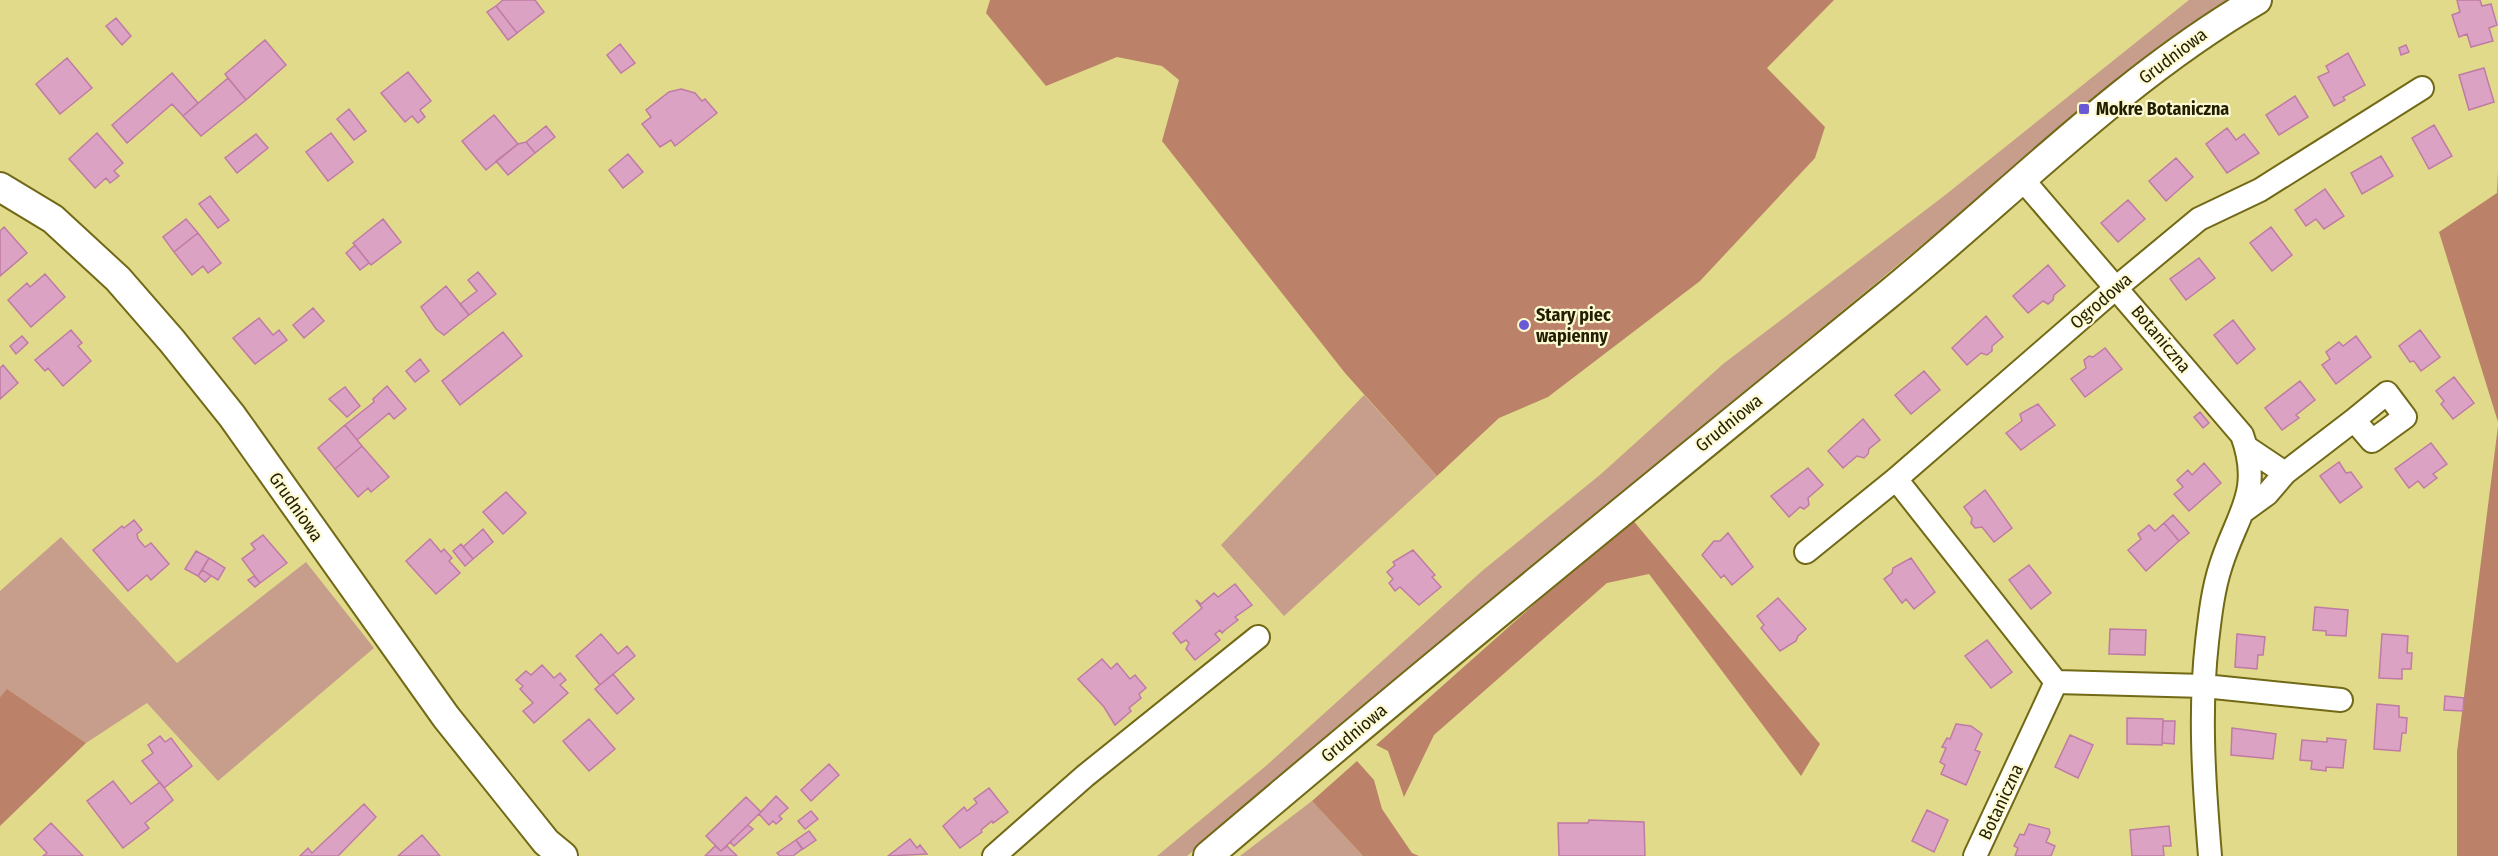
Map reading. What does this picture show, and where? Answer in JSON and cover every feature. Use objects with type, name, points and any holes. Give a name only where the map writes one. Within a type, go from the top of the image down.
[{"type":"street","name":"Grudniowa","points":[[1208,856],[2023,180],[2141,78],[2214,25],[2257,0]]},
{"type":"street","name":"Ogrodowa","points":[[1806,552],[1896,479],[2117,286],[2199,219],[2260,190],[2422,88]]},
{"type":"street","name":"Botaniczna","points":[[2023,180],[2117,286],[2242,435],[2246,447],[2250,474],[2249,496],[2221,566],[2207,643],[2202,769],[2210,856]]},
{"type":"street","name":"Grudniowa","points":[[0,187],[53,219],[118,279],[172,341],[232,416],[446,717],[546,842],[563,856]]},
{"type":"street","points":[[2245,510],[2267,494],[2285,473],[2354,420]]},
{"type":"street","name":"Botaniczna","points":[[2246,447],[2285,473]]},
{"type":"street","points":[[1896,479],[2056,682],[2204,686],[2341,700]]},
{"type":"street","points":[[994,856],[1085,776],[1258,637]]},
{"type":"street","name":"Botaniczna","points":[[1975,856],[2056,682]]},
{"type":"shaded area","points":[[990,0],[1834,0],[1767,68],[1825,127],[1815,158],[1700,281],[1548,397],[1499,418],[1437,476],[1345,373],[1162,141],[1179,80],[1162,66],[1117,57],[1046,86],[986,13]]},
{"type":"shaded area","points":[[2189,0],[2235,0],[2066,126],[1555,548],[1187,856],[1157,856],[1267,765],[1482,571],[1601,474],[1723,364],[1944,196]]},
{"type":"shaded area","points":[[2498,172],[2498,422],[2439,232],[2497,193]]},
{"type":"shaded area","points":[[1364,395],[1437,476],[1284,616],[1221,545]]},
{"type":"shaded area","points":[[2498,426],[2498,856],[2457,856],[2457,752]]},
{"type":"shaded area","points":[[1631,518],[1820,744],[1801,776],[1649,574],[1607,583],[1434,735],[1404,797],[1388,751],[1376,745]]},
{"type":"shaded area","points":[[61,537],[177,663],[306,562],[374,648],[218,781],[147,703],[86,743],[8,690],[0,697],[0,591]]},
{"type":"shaded area","points":[[7,689],[86,743],[0,826],[0,697]]},
{"type":"shaded area","points":[[1357,761],[1374,780],[1382,809],[1412,853],[1419,856],[1363,856],[1312,801]]},
{"type":"shaded area","points":[[1312,801],[1363,856],[1240,856]]},
{"type":"building","points":[[503,0],[535,0],[544,12],[517,33],[496,6]]},
{"type":"building","points":[[2457,0],[2480,0],[2482,6],[2491,4],[2497,25],[2489,28],[2493,41],[2471,47],[2467,34],[2459,37],[2452,15],[2460,12]]},
{"type":"building","points":[[496,6],[517,33],[508,40],[487,12]]},
{"type":"building","points":[[116,18],[131,36],[122,45],[106,26]]},
{"type":"building","points":[[265,40],[286,65],[246,100],[225,74]]},
{"type":"building","points":[[620,44],[635,63],[621,73],[607,55]]},
{"type":"building","points":[[2406,45],[2409,52],[2401,55],[2399,48]]},
{"type":"building","points":[[2348,53],[2365,85],[2343,97],[2345,100],[2334,106],[2318,77],[2329,72],[2326,66]]},
{"type":"building","points":[[67,58],[92,88],[60,114],[36,84]]},
{"type":"building","points":[[2484,68],[2494,102],[2469,110],[2459,75]]},
{"type":"building","points":[[408,72],[431,101],[420,110],[425,117],[418,123],[412,116],[405,122],[381,93]]},
{"type":"building","points":[[172,73],[198,103],[183,116],[172,104],[127,143],[112,125]]},
{"type":"building","points":[[228,78],[246,100],[201,136],[183,116]]},
{"type":"building","points":[[681,89],[695,93],[702,101],[705,99],[717,113],[675,146],[671,140],[660,147],[642,124],[651,117],[646,110],[669,92]]},
{"type":"building","points":[[2295,96],[2308,117],[2279,135],[2266,115]]},
{"type":"building","points":[[349,109],[366,131],[354,140],[337,119]]},
{"type":"building","points":[[494,115],[518,144],[486,170],[462,141]]},
{"type":"building","points":[[2434,125],[2452,156],[2429,169],[2412,138]]},
{"type":"building","points":[[546,126],[555,137],[535,153],[526,142]]},
{"type":"building","points":[[2227,128],[2236,140],[2244,134],[2259,153],[2227,173],[2206,144]]},
{"type":"building","points":[[97,133],[123,163],[114,171],[119,176],[110,183],[106,178],[95,188],[69,159]]},
{"type":"building","points":[[331,133],[353,162],[328,181],[306,152]]},
{"type":"building","points":[[256,134],[268,148],[237,173],[225,158]]},
{"type":"building","points":[[526,142],[535,153],[508,175],[496,161],[518,144]]},
{"type":"building","points":[[628,154],[643,172],[623,188],[609,170]]},
{"type":"building","points":[[2381,156],[2393,176],[2362,194],[2351,173]]},
{"type":"building","points":[[2176,158],[2193,177],[2166,201],[2149,181]]},
{"type":"building","points":[[2325,189],[2344,216],[2324,229],[2316,219],[2306,226],[2295,210]]},
{"type":"building","points":[[210,196],[229,220],[218,228],[199,204]]},
{"type":"building","points":[[2128,200],[2145,219],[2118,242],[2101,223]]},
{"type":"building","points":[[186,219],[198,233],[174,252],[163,237]]},
{"type":"building","points":[[383,219],[401,242],[371,265],[353,243]]},
{"type":"building","points":[[4,227],[27,253],[0,276],[0,231]]},
{"type":"building","points":[[2271,227],[2292,255],[2272,271],[2250,243]]},
{"type":"building","points":[[198,233],[221,263],[208,273],[203,266],[192,275],[174,252]]},
{"type":"building","points":[[355,245],[369,263],[360,270],[346,253]]},
{"type":"building","points":[[2199,258],[2215,278],[2186,300],[2170,279]]},
{"type":"building","points":[[2048,265],[2065,286],[2054,295],[2053,300],[2048,304],[2043,301],[2028,313],[2013,296]]},
{"type":"building","points":[[478,272],[496,294],[469,315],[460,304],[477,291],[468,280]]},
{"type":"building","points":[[45,274],[65,297],[31,327],[8,300],[27,283],[30,287]]},
{"type":"building","points":[[446,286],[469,315],[444,335],[436,329],[421,307]]},
{"type":"building","points":[[313,308],[324,321],[304,338],[293,325]]},
{"type":"building","points":[[1986,316],[2003,337],[1992,346],[1992,351],[1987,355],[1981,353],[1967,365],[1952,348]]},
{"type":"building","points":[[259,318],[273,335],[279,330],[287,340],[255,364],[233,338]]},
{"type":"building","points":[[2233,320],[2255,349],[2237,364],[2214,335]]},
{"type":"building","points":[[71,330],[82,343],[78,346],[91,361],[63,386],[48,368],[45,371],[35,360]]},
{"type":"building","points":[[2420,330],[2440,357],[2421,371],[2414,361],[2410,362],[2399,346]]},
{"type":"building","points":[[503,332],[522,356],[460,405],[442,381]]},
{"type":"building","points":[[22,336],[28,343],[16,354],[10,346]]},
{"type":"building","points":[[2356,336],[2371,357],[2336,384],[2322,365],[2330,359],[2326,352],[2339,342],[2343,346]]},
{"type":"building","points":[[2105,348],[2122,369],[2085,397],[2071,379],[2086,368],[2084,360],[2089,356],[2093,357]]},
{"type":"building","points":[[420,359],[429,371],[415,382],[406,371]]},
{"type":"building","points":[[3,365],[18,383],[0,399],[0,368]]},
{"type":"building","points":[[1924,371],[1940,390],[1911,414],[1895,395]]},
{"type":"building","points":[[2454,377],[2474,403],[2453,419],[2441,404],[2444,401],[2436,391]]},
{"type":"building","points":[[2300,381],[2315,400],[2296,415],[2299,418],[2282,430],[2265,408]]},
{"type":"building","points":[[387,386],[406,409],[394,419],[389,413],[357,440],[345,425],[374,402],[373,399]]},
{"type":"building","points":[[345,387],[360,406],[347,417],[329,399]]},
{"type":"building","points":[[2038,404],[2055,425],[2021,450],[2006,433],[2022,421],[2020,414]]},
{"type":"building","points":[[2200,412],[2209,423],[2203,428],[2194,417]]},
{"type":"building","points":[[1863,419],[1880,440],[1869,449],[1864,458],[1857,456],[1843,468],[1828,451]]},
{"type":"building","points":[[345,425],[362,446],[335,469],[318,448]]},
{"type":"building","points":[[2431,443],[2447,464],[2433,474],[2437,478],[2424,488],[2418,481],[2409,488],[2395,469]]},
{"type":"building","points":[[362,446],[389,477],[371,492],[368,488],[358,497],[335,469]]},
{"type":"building","points":[[2339,462],[2346,473],[2351,472],[2362,487],[2340,503],[2320,476]]},
{"type":"building","points":[[2204,463],[2221,483],[2189,511],[2174,494],[2183,487],[2177,480],[2188,470],[2192,475]]},
{"type":"building","points":[[1808,468],[1823,485],[1808,498],[1809,505],[1804,509],[1800,507],[1789,517],[1771,496]]},
{"type":"building","points":[[1985,490],[2012,528],[1994,542],[1982,527],[1975,528],[1971,523],[1972,518],[1964,507]]},
{"type":"building","points":[[506,492],[526,513],[503,534],[483,512]]},
{"type":"building","points":[[2173,515],[2189,533],[2179,541],[2164,523]]},
{"type":"building","points":[[134,520],[142,530],[137,534],[138,539],[145,547],[151,543],[169,564],[151,580],[147,575],[128,591],[93,550],[122,526],[124,528]]},
{"type":"building","points":[[2164,523],[2179,541],[2146,571],[2128,550],[2141,539],[2138,534],[2149,525],[2155,531]]},
{"type":"building","points":[[483,529],[493,542],[473,559],[463,547]]},
{"type":"building","points":[[1728,533],[1753,567],[1732,585],[1724,575],[1721,578],[1702,555],[1714,541],[1720,541]]},
{"type":"building","points":[[263,535],[287,563],[260,583],[242,559],[255,549],[251,544]]},
{"type":"building","points":[[430,539],[441,552],[444,549],[452,558],[449,561],[460,573],[436,594],[406,561]]},
{"type":"building","points":[[461,544],[473,559],[465,566],[453,551]]},
{"type":"building","points":[[1413,550],[1435,575],[1432,577],[1441,587],[1419,605],[1400,587],[1395,591],[1389,583],[1393,579],[1387,572],[1395,565],[1393,562]]},
{"type":"building","points":[[196,551],[209,558],[198,576],[185,569]]},
{"type":"building","points":[[209,558],[225,568],[218,580],[202,570]]},
{"type":"building","points":[[1911,558],[1935,592],[1914,609],[1906,599],[1902,603],[1884,579],[1892,573],[1893,568]]},
{"type":"building","points":[[2029,565],[2051,593],[2031,609],[2009,580]]},
{"type":"building","points":[[202,570],[211,576],[205,582],[198,576]]},
{"type":"building","points":[[254,576],[260,583],[255,587],[248,580]]},
{"type":"building","points":[[1235,584],[1252,605],[1235,617],[1238,620],[1222,633],[1220,630],[1215,634],[1220,640],[1195,660],[1186,649],[1189,643],[1186,640],[1181,643],[1173,633],[1202,608],[1196,600],[1201,604],[1214,593],[1218,597]]},
{"type":"building","points":[[1778,598],[1806,629],[1796,641],[1780,651],[1761,628],[1764,625],[1757,616]]},
{"type":"building","points":[[2315,607],[2348,610],[2346,636],[2326,635],[2326,631],[2313,630]]},
{"type":"building","points":[[2110,629],[2146,630],[2145,655],[2109,654]]},
{"type":"building","points":[[601,634],[618,654],[627,646],[635,656],[600,685],[576,656]]},
{"type":"building","points":[[2237,634],[2265,637],[2263,655],[2258,655],[2257,669],[2235,667]]},
{"type":"building","points":[[2382,634],[2408,636],[2407,653],[2412,653],[2411,669],[2402,669],[2402,679],[2379,678]]},
{"type":"building","points":[[1987,640],[2012,672],[1991,688],[1965,656]]},
{"type":"building","points":[[1102,659],[1111,669],[1117,663],[1130,679],[1135,675],[1146,688],[1139,694],[1141,698],[1129,708],[1131,711],[1115,725],[1104,707],[1078,679]]},
{"type":"building","points":[[542,665],[554,678],[560,673],[566,680],[560,685],[568,693],[534,723],[523,711],[533,703],[520,689],[523,686],[516,680],[526,671],[531,675]]},
{"type":"building","points":[[613,674],[634,699],[617,714],[595,689]]},
{"type":"building","points":[[2445,696],[2464,698],[2463,711],[2444,710]]},
{"type":"building","points":[[2377,704],[2399,706],[2399,717],[2407,718],[2406,733],[2402,733],[2400,751],[2374,749]]},
{"type":"building","points":[[2127,718],[2163,719],[2162,745],[2127,744]]},
{"type":"building","points":[[589,719],[615,749],[589,771],[563,741]]},
{"type":"building","points":[[2163,721],[2175,721],[2174,744],[2162,743]]},
{"type":"building","points":[[1956,724],[1971,726],[1982,734],[1975,750],[1980,752],[1966,785],[1941,774],[1945,765],[1940,762],[1946,748],[1942,747],[1947,738],[1950,739]]},
{"type":"building","points":[[2232,728],[2276,734],[2273,759],[2231,755]]},
{"type":"building","points":[[2070,735],[2093,745],[2078,778],[2055,767]]},
{"type":"building","points":[[160,736],[165,742],[171,738],[192,766],[164,788],[142,761],[153,753],[148,745]]},
{"type":"building","points":[[2327,738],[2346,740],[2343,768],[2326,767],[2326,771],[2311,769],[2312,761],[2300,760],[2302,740],[2327,742]]},
{"type":"building","points":[[829,764],[839,775],[811,801],[801,790]]},
{"type":"building","points":[[113,781],[131,804],[160,782],[173,800],[145,823],[149,828],[123,848],[87,801]]},
{"type":"building","points":[[989,788],[1008,812],[993,823],[992,821],[981,830],[982,832],[960,848],[943,826],[964,807],[967,811],[977,803],[974,799]]},
{"type":"building","points":[[776,796],[788,808],[779,816],[782,819],[776,824],[773,821],[769,825],[759,814]]},
{"type":"building","points":[[746,797],[761,812],[721,851],[706,836]]},
{"type":"building","points":[[364,804],[376,817],[338,856],[300,856],[308,848],[312,853]]},
{"type":"building","points":[[1927,810],[1948,820],[1934,852],[1912,841]]},
{"type":"building","points":[[811,811],[818,819],[805,829],[798,821]]},
{"type":"building","points":[[1589,820],[1644,822],[1645,856],[1559,856],[1558,823],[1588,823]]},
{"type":"building","points":[[51,823],[83,856],[43,856],[47,853],[34,839]]},
{"type":"building","points":[[2029,824],[2049,829],[2050,833],[2046,842],[2055,846],[2051,856],[2015,856],[2018,848],[2014,846],[2020,834],[2024,835]]},
{"type":"building","points":[[748,825],[753,829],[734,846],[730,842]]},
{"type":"building","points":[[2169,826],[2171,846],[2163,846],[2164,856],[2132,856],[2130,830]]},
{"type":"building","points":[[809,831],[816,840],[803,849],[796,840]]},
{"type":"building","points":[[422,835],[440,856],[398,856]]},
{"type":"building","points":[[910,839],[917,848],[920,845],[927,854],[888,856]]},
{"type":"building","points":[[796,840],[802,849],[793,856],[780,856],[777,853]]},
{"type":"building","points":[[715,846],[721,851],[727,846],[737,856],[705,856]]},
{"type":"place","name":"Mokre Botaniczna","points":[[2084,109]]},
{"type":"place","name":"Stary piec wapienny","points":[[1524,325]]}]
